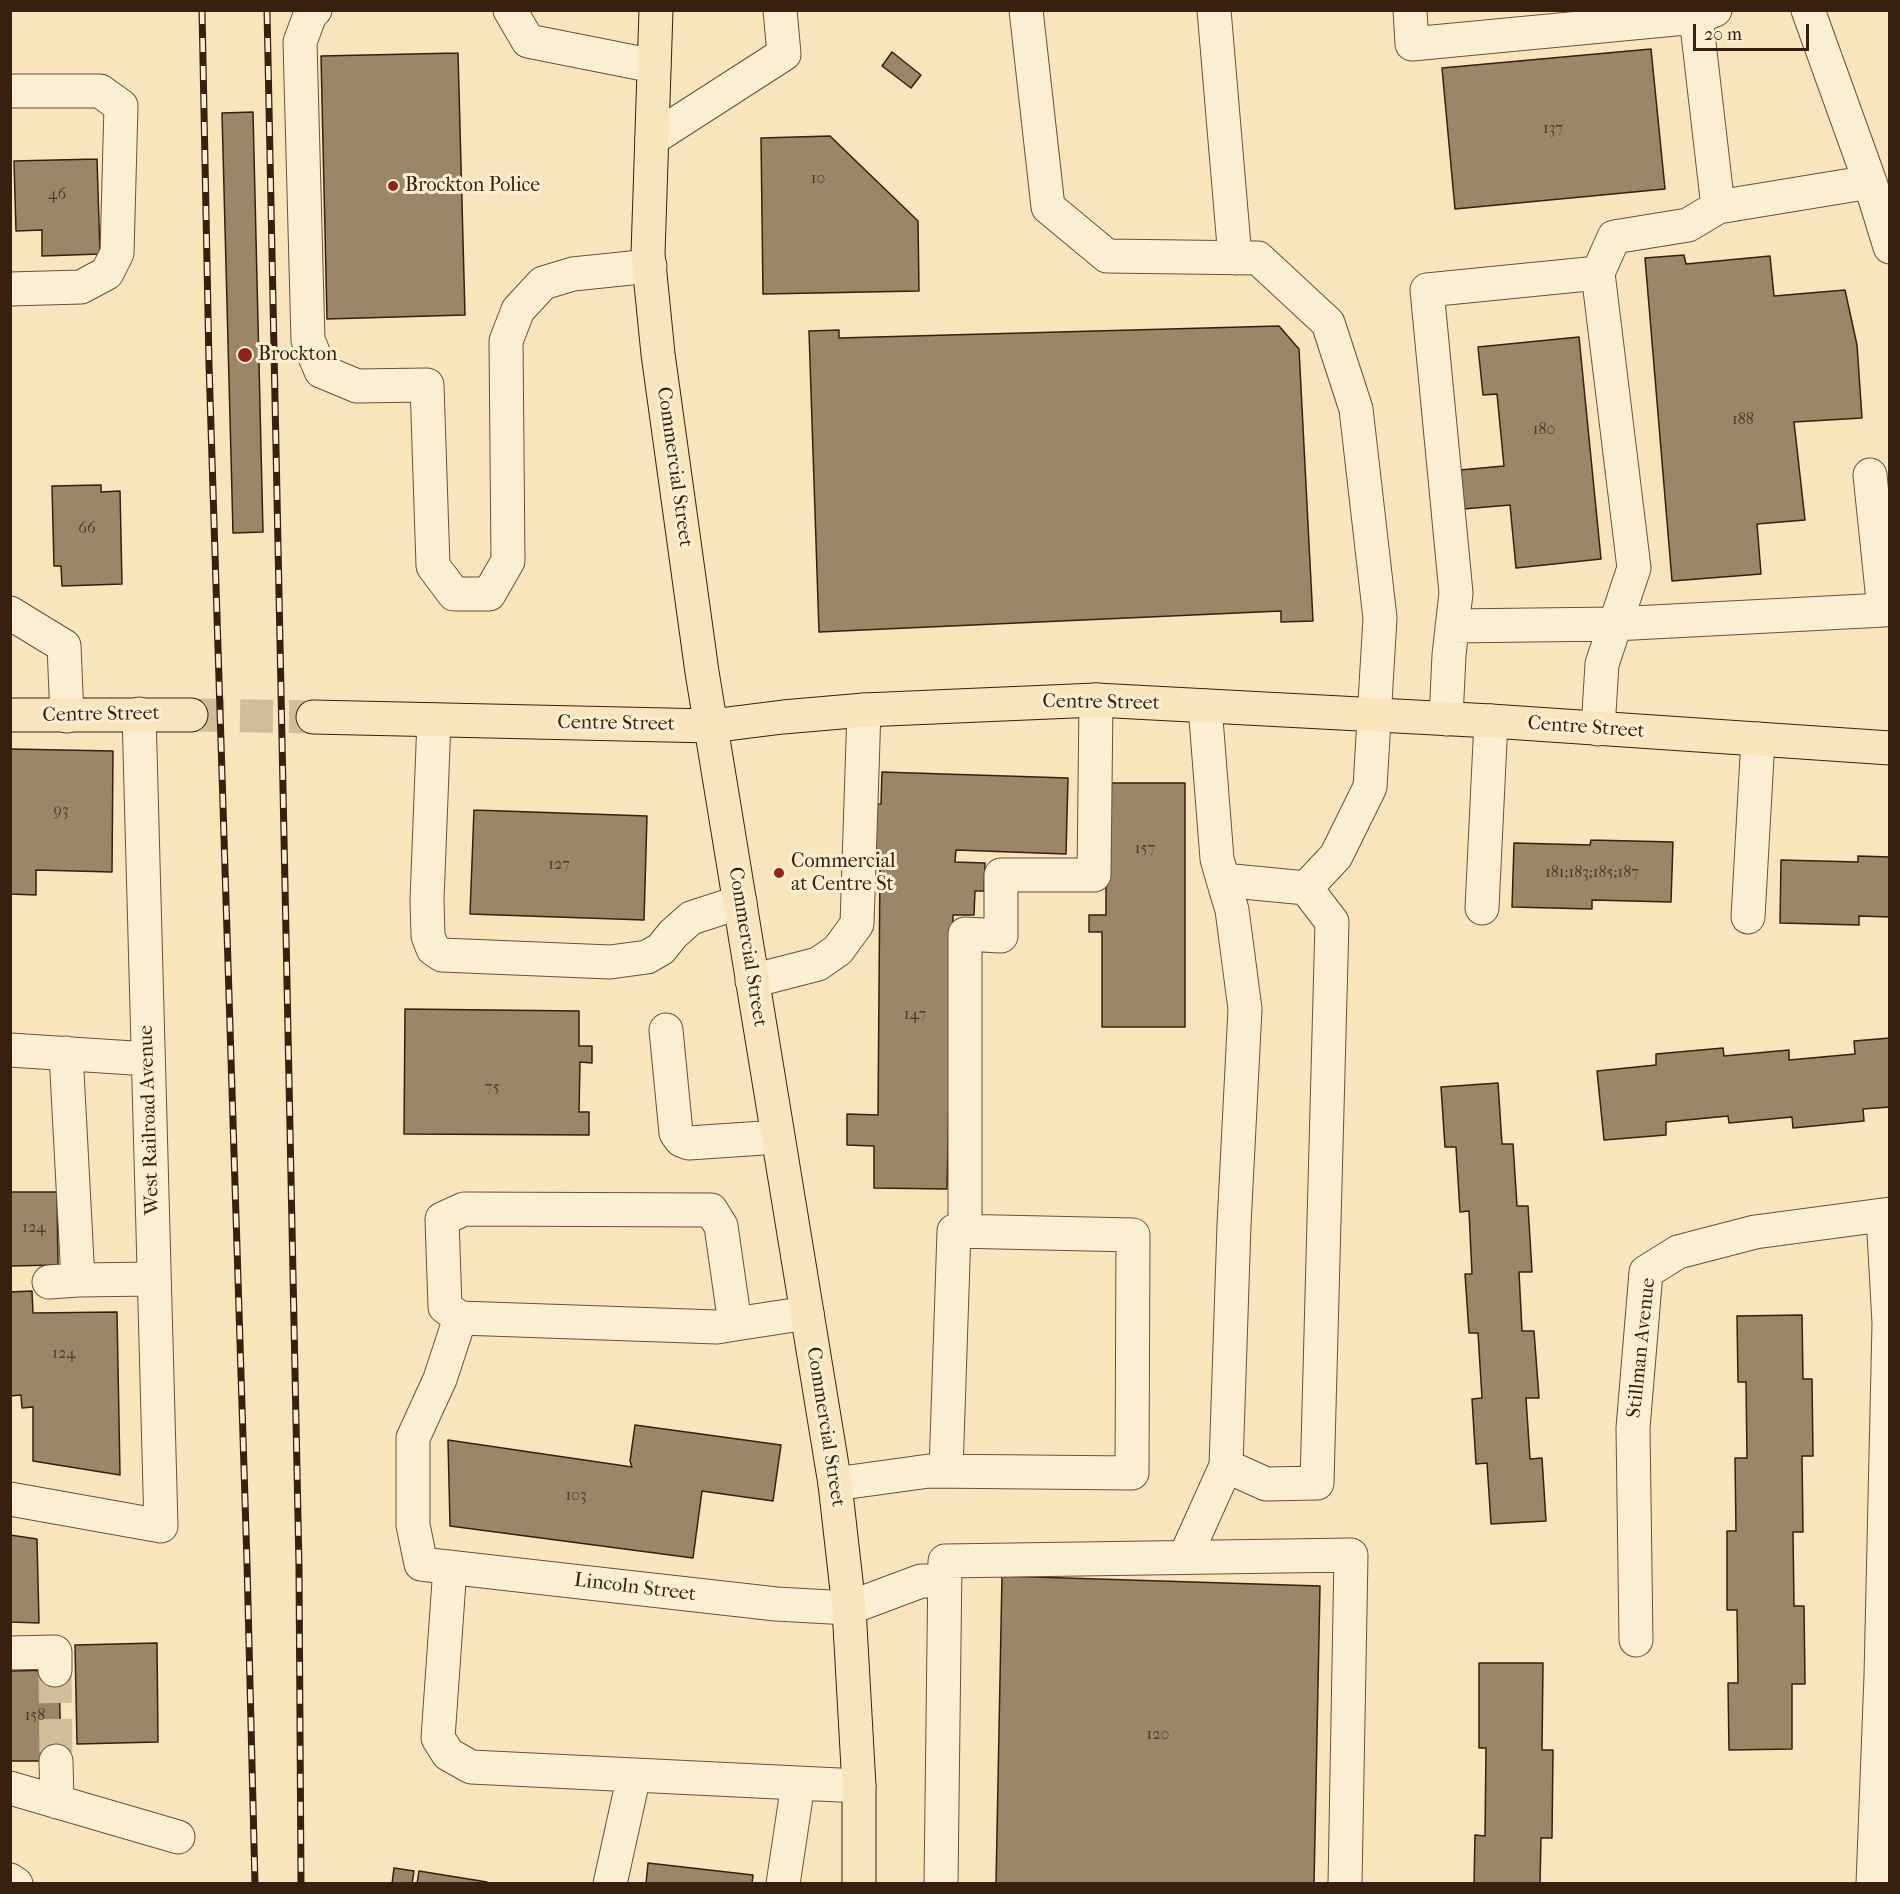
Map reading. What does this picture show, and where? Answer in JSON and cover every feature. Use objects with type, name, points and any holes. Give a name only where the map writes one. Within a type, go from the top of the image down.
[{"type":"main road","name":"Commercial Street","points":[[656,10],[648,254],[658,354],[711,726],[835,1484],[849,1608],[859,1786],[859,1884]]},
{"type":"main road","name":"Centre Street","points":[[313,717],[711,726],[864,710],[1096,700],[1491,721],[1890,748]]},
{"type":"main road","name":"Centre Street","points":[[10,715],[191,715]]},
{"type":"street","points":[[315,10],[310,15],[300,42],[308,340],[321,371],[357,387],[427,385],[433,566],[454,594],[489,594],[508,561],[506,341],[518,310],[543,283],[573,274],[650,266]]},
{"type":"street","points":[[510,10],[528,42],[654,66]]},
{"type":"street","points":[[652,139],[784,54],[780,10]]},
{"type":"street","points":[[1026,10],[1048,207],[1107,256],[1258,258],[1328,323],[1356,409],[1380,618],[1370,786],[1336,856],[1306,888]]},
{"type":"street","points":[[1214,10],[1235,258]]},
{"type":"street","points":[[1410,10],[1412,44],[1705,14],[1718,207]]},
{"type":"street","points":[[1808,10],[1870,182],[1890,247]]},
{"type":"street","points":[[10,91],[100,91],[121,105],[117,253],[107,273],[81,287],[10,289]]},
{"type":"street","points":[[1598,729],[1602,664],[1634,568],[1598,273],[1614,237],[1688,225],[1718,207],[1870,182]]},
{"type":"street","points":[[1446,719],[1456,593],[1427,290],[1598,273]]},
{"type":"street","points":[[1452,626],[1614,624],[1884,610],[1870,476]]},
{"type":"street","points":[[10,613],[64,646],[67,716]]},
{"type":"street","points":[[965,1231],[965,934],[1001,936],[1001,875],[1094,875],[1096,700]]},
{"type":"street","points":[[1185,1557],[1226,1466],[1234,1225],[1245,1009],[1232,910],[1217,860],[1205,706]]},
{"type":"street","points":[[753,981],[818,964],[838,950],[857,924],[864,710]]},
{"type":"street","name":"West Railroad Avenue","points":[[10,1499],[161,1526],[139,714]]},
{"type":"street","points":[[434,720],[427,900],[428,936],[433,949],[442,956],[610,962],[647,957],[661,949],[690,918],[740,902]]},
{"type":"street","points":[[1482,908],[1491,721]]},
{"type":"street","points":[[1748,917],[1758,739]]},
{"type":"street","points":[[1223,880],[1306,888],[1332,922],[1317,1483],[1266,1484],[1226,1466]]},
{"type":"street","points":[[666,1030],[676,1133],[681,1140],[689,1143],[778,1137]]},
{"type":"street","points":[[10,1050],[148,1059]]},
{"type":"street","points":[[66,1053],[63,1281],[154,1279]]},
{"type":"street","points":[[735,1324],[722,1226],[711,1210],[464,1209],[442,1219],[446,1308],[460,1318],[717,1327],[807,1313]]},
{"type":"street","points":[[1873,1884],[1882,1654],[1889,1345],[1886,1214]]},
{"type":"street","name":"Stillman Avenue","points":[[1636,1640],[1633,1428],[1646,1272],[1678,1252],[1755,1232],[1886,1214]]},
{"type":"street","points":[[835,1484],[929,1471],[1131,1473],[1133,1234],[954,1231],[946,1471]]},
{"type":"street","points":[[460,1318],[440,1378],[414,1438],[414,1525],[436,1565],[438,1738],[448,1754],[471,1767],[859,1786]]},
{"type":"street","points":[[941,1884],[945,1561],[1351,1555],[1345,1884]]},
{"type":"street","name":"Lincoln Street","points":[[436,1565],[776,1604],[849,1608]]},
{"type":"street","points":[[849,1608],[921,1581],[945,1581]]},
{"type":"street","points":[[10,1653],[55,1653],[56,1670]]},
{"type":"street","points":[[56,1761],[57,1802]]},
{"type":"street","points":[[610,1884],[634,1775]]},
{"type":"street","points":[[783,1884],[798,1784]]},
{"type":"street","points":[[10,1788],[178,1838]]},
{"type":"street","points":[[10,1880],[16,1884]]},
{"type":"building","points":[[1651,49],[1665,189],[1455,209],[1442,68]]},
{"type":"building","points":[[892,52],[921,75],[911,88],[882,66]]},
{"type":"building","name":"Brockton Police","points":[[458,53],[465,315],[327,319],[321,56]]},
{"type":"building","points":[[253,112],[263,532],[233,533],[222,113]]},
{"type":"building","points":[[830,136],[918,221],[919,291],[763,294],[761,138]]},
{"type":"building","points":[[97,159],[100,254],[42,256],[42,230],[16,231],[14,161]]},
{"type":"building","points":[[1684,255],[1686,264],[1770,256],[1774,296],[1845,290],[1857,345],[1862,418],[1794,422],[1805,520],[1757,524],[1761,574],[1672,581],[1645,258]]},
{"type":"building","points":[[1279,326],[1299,349],[1313,621],[1281,622],[1281,611],[819,632],[809,331],[839,330],[839,338]]},
{"type":"building","points":[[1579,337],[1601,559],[1516,568],[1510,505],[1463,509],[1460,470],[1504,466],[1497,394],[1483,395],[1478,347]]},
{"type":"building","points":[[101,485],[101,492],[120,491],[122,584],[62,586],[61,566],[54,566],[52,486]]},
{"type":"building","points":[[10,749],[113,751],[112,872],[36,870],[36,895],[10,894]]},
{"type":"building","points":[[882,772],[1068,778],[1066,854],[956,850],[955,862],[985,863],[984,891],[975,891],[974,915],[953,915],[947,1189],[874,1188],[874,1146],[847,1145],[847,1114],[878,1115],[880,863],[864,862],[863,805],[881,804]]},
{"type":"building","points":[[1106,783],[1185,783],[1185,1027],[1102,1027],[1102,932],[1089,932],[1089,915],[1106,915]]},
{"type":"building","points":[[474,810],[647,816],[644,920],[470,914]]},
{"type":"building","points":[[1591,840],[1673,842],[1671,902],[1592,900],[1592,909],[1512,907],[1514,843],[1590,845]]},
{"type":"building","points":[[1858,856],[1890,857],[1890,917],[1859,916],[1859,925],[1780,923],[1781,860],[1858,862]]},
{"type":"building","points":[[405,1009],[579,1011],[579,1046],[592,1046],[592,1063],[580,1062],[579,1112],[589,1112],[589,1135],[404,1134]]},
{"type":"building","points":[[1890,1038],[1890,1107],[1863,1109],[1864,1121],[1793,1128],[1792,1117],[1729,1123],[1728,1116],[1666,1122],[1666,1135],[1604,1140],[1597,1071],[1656,1065],[1656,1054],[1723,1048],[1724,1056],[1789,1050],[1789,1060],[1855,1054],[1854,1041]]},
{"type":"building","points":[[1498,1083],[1502,1144],[1513,1144],[1517,1206],[1528,1206],[1532,1272],[1519,1272],[1522,1331],[1534,1331],[1539,1398],[1526,1398],[1530,1459],[1542,1458],[1546,1521],[1491,1524],[1487,1463],[1476,1464],[1472,1399],[1482,1398],[1478,1333],[1469,1333],[1465,1274],[1472,1274],[1469,1211],[1460,1212],[1456,1147],[1445,1147],[1441,1087]]},
{"type":"building","points":[[10,1192],[57,1192],[58,1265],[10,1266]]},
{"type":"building","points":[[32,1291],[33,1313],[117,1312],[120,1475],[33,1461],[33,1407],[22,1408],[21,1395],[10,1396],[10,1292]]},
{"type":"building","points":[[1802,1315],[1803,1379],[1812,1379],[1813,1456],[1802,1456],[1803,1532],[1793,1532],[1794,1606],[1804,1606],[1805,1684],[1792,1684],[1792,1749],[1729,1750],[1728,1683],[1738,1683],[1737,1610],[1727,1610],[1727,1531],[1736,1531],[1735,1458],[1747,1458],[1746,1382],[1738,1382],[1737,1316]]},
{"type":"building","points":[[635,1425],[781,1445],[773,1501],[702,1491],[693,1558],[450,1526],[448,1440],[632,1467],[630,1461]]},
{"type":"building","points":[[10,1535],[37,1539],[39,1623],[10,1622]]},
{"type":"building","points":[[1002,1576],[1320,1586],[1314,1884],[996,1884]]},
{"type":"building","points":[[157,1643],[158,1742],[77,1744],[75,1645]]},
{"type":"building","points":[[1479,1663],[1543,1663],[1542,1750],[1553,1750],[1552,1838],[1541,1838],[1540,1884],[1474,1884],[1475,1835],[1485,1836],[1486,1748],[1479,1748]]},
{"type":"building","points":[[59,1670],[61,1761],[10,1761],[10,1671]]},
{"type":"building","points":[[648,1863],[753,1875],[752,1884],[646,1884]]},
{"type":"building","points":[[394,1868],[414,1871],[412,1884],[392,1884]]},
{"type":"building","points":[[419,1871],[487,1882],[487,1884],[417,1884]]},
{"type":"tunnel","points":[[191,715],[313,717]]},
{"type":"tunnel","points":[[55,1670],[56,1761]]},
{"type":"railway","points":[[202,10],[209,364],[255,1884]]},
{"type":"railway","points":[[267,10],[299,1566],[301,1884]]},
{"type":"place","name":"Brockton Police","points":[[393,186]]},
{"type":"place","name":"Brockton","points":[[245,355]]},
{"type":"place","name":"Commercial at Centre St","points":[[779,873]]}]
